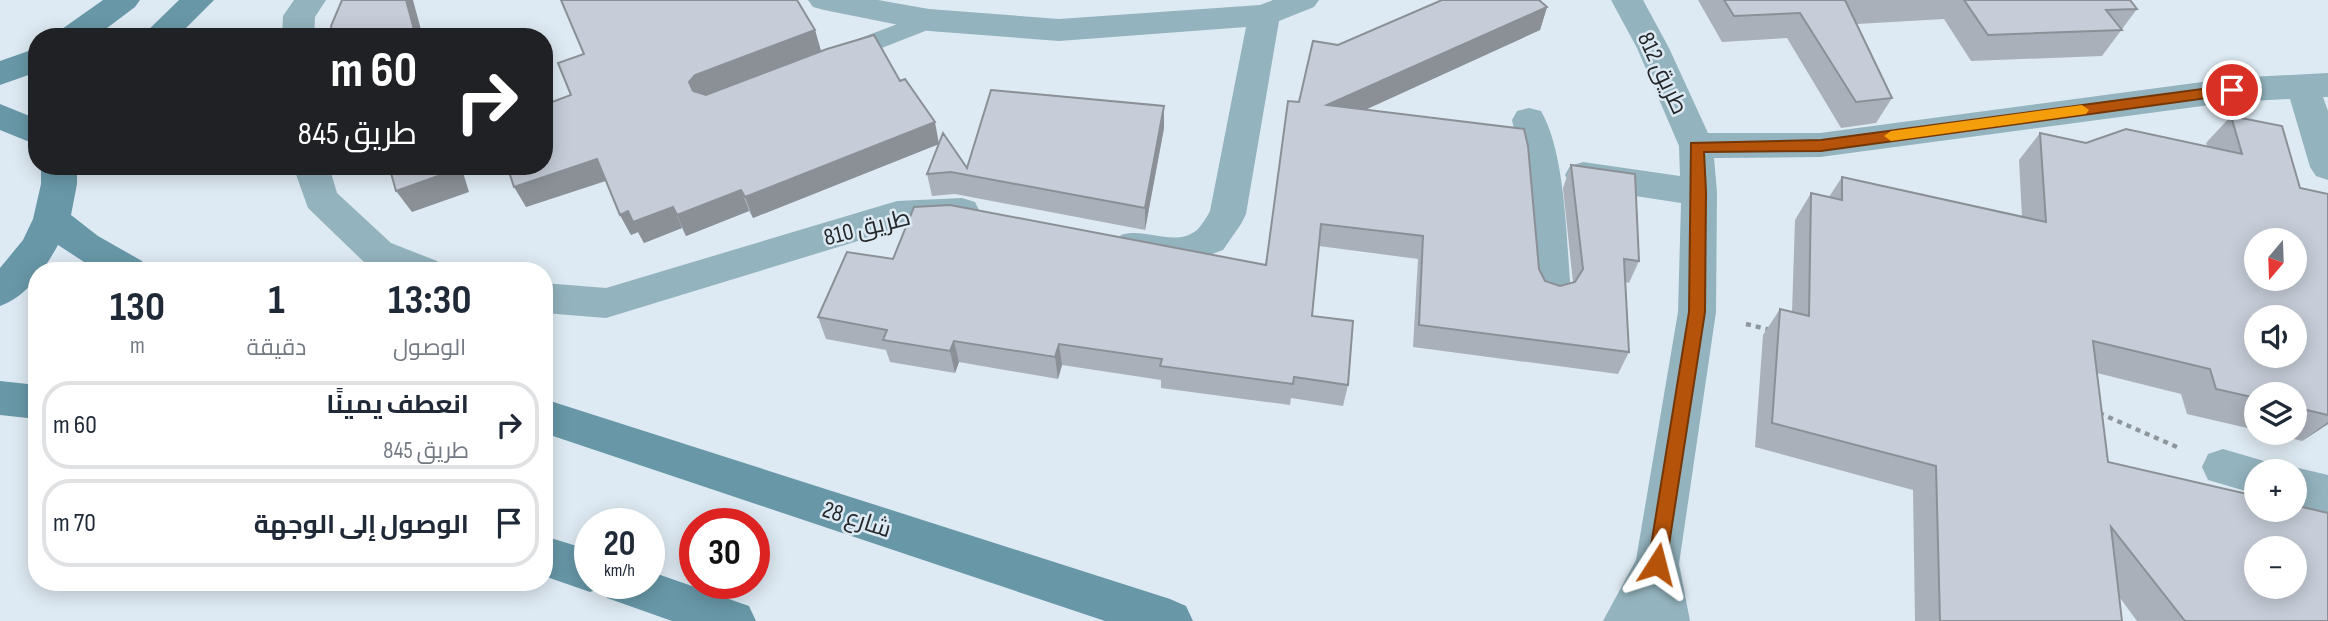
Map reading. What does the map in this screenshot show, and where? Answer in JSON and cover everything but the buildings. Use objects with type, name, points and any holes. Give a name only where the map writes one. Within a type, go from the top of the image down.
[{"type":"main road","points":[[85,28],[124,0]]},
{"type":"main road","points":[[167,28],[198,0]]},
{"type":"main road","points":[[0,74],[28,63]]},
{"type":"main road","points":[[0,116],[28,129]]},
{"type":"main road","points":[[0,291],[34,253],[53,221],[61,190],[60,175]]},
{"type":"main road","points":[[53,221],[85,246],[113,262]]},
{"type":"main road","points":[[0,398],[28,401]]},
{"type":"main road","name":"شارع 28","points":[[553,419],[1170,621]]},
{"type":"main road","points":[[553,559],[574,566]]},
{"type":"main road","points":[[665,598],[733,621]]},
{"type":"street","points":[[298,28],[299,16],[310,0]]},
{"type":"street","points":[[824,0],[929,20],[1059,30],[1264,15],[1303,0]]},
{"type":"street","name":"طريق 812","points":[[1628,0],[1653,48],[1696,146],[1699,192],[1697,312],[1657,564],[1667,621]]},
{"type":"street","points":[[1099,238],[1177,253],[1210,240],[1228,214],[1264,15]]},
{"type":"street","points":[[1696,146],[1821,145],[2232,90],[2316,87],[2328,167]]},
{"type":"street","points":[[1529,120],[1541,169],[1552,291]]},
{"type":"street","points":[[1541,169],[1699,192]]},
{"type":"street","points":[[314,175],[321,199],[378,253],[401,262]]},
{"type":"street","name":"طريق 810","points":[[553,299],[606,303],[897,215],[955,211],[994,218]]},
{"type":"street","points":[[2307,489],[2328,494]]},
{"type":"street","name":"طريق 812","points":[[1626,621],[1657,564]]},
{"type":"lane","points":[[815,65],[929,20]]},
{"type":"path","points":[[1697,312],[1778,332]]},
{"type":"path","points":[[2088,408],[2239,471]]},
{"type":"slow traffic","points":[[1891,136],[2082,110]]},
{"type":"route","points":[[1657,564],[1697,312],[1699,192],[1696,146],[1821,145],[2232,90]]}]
